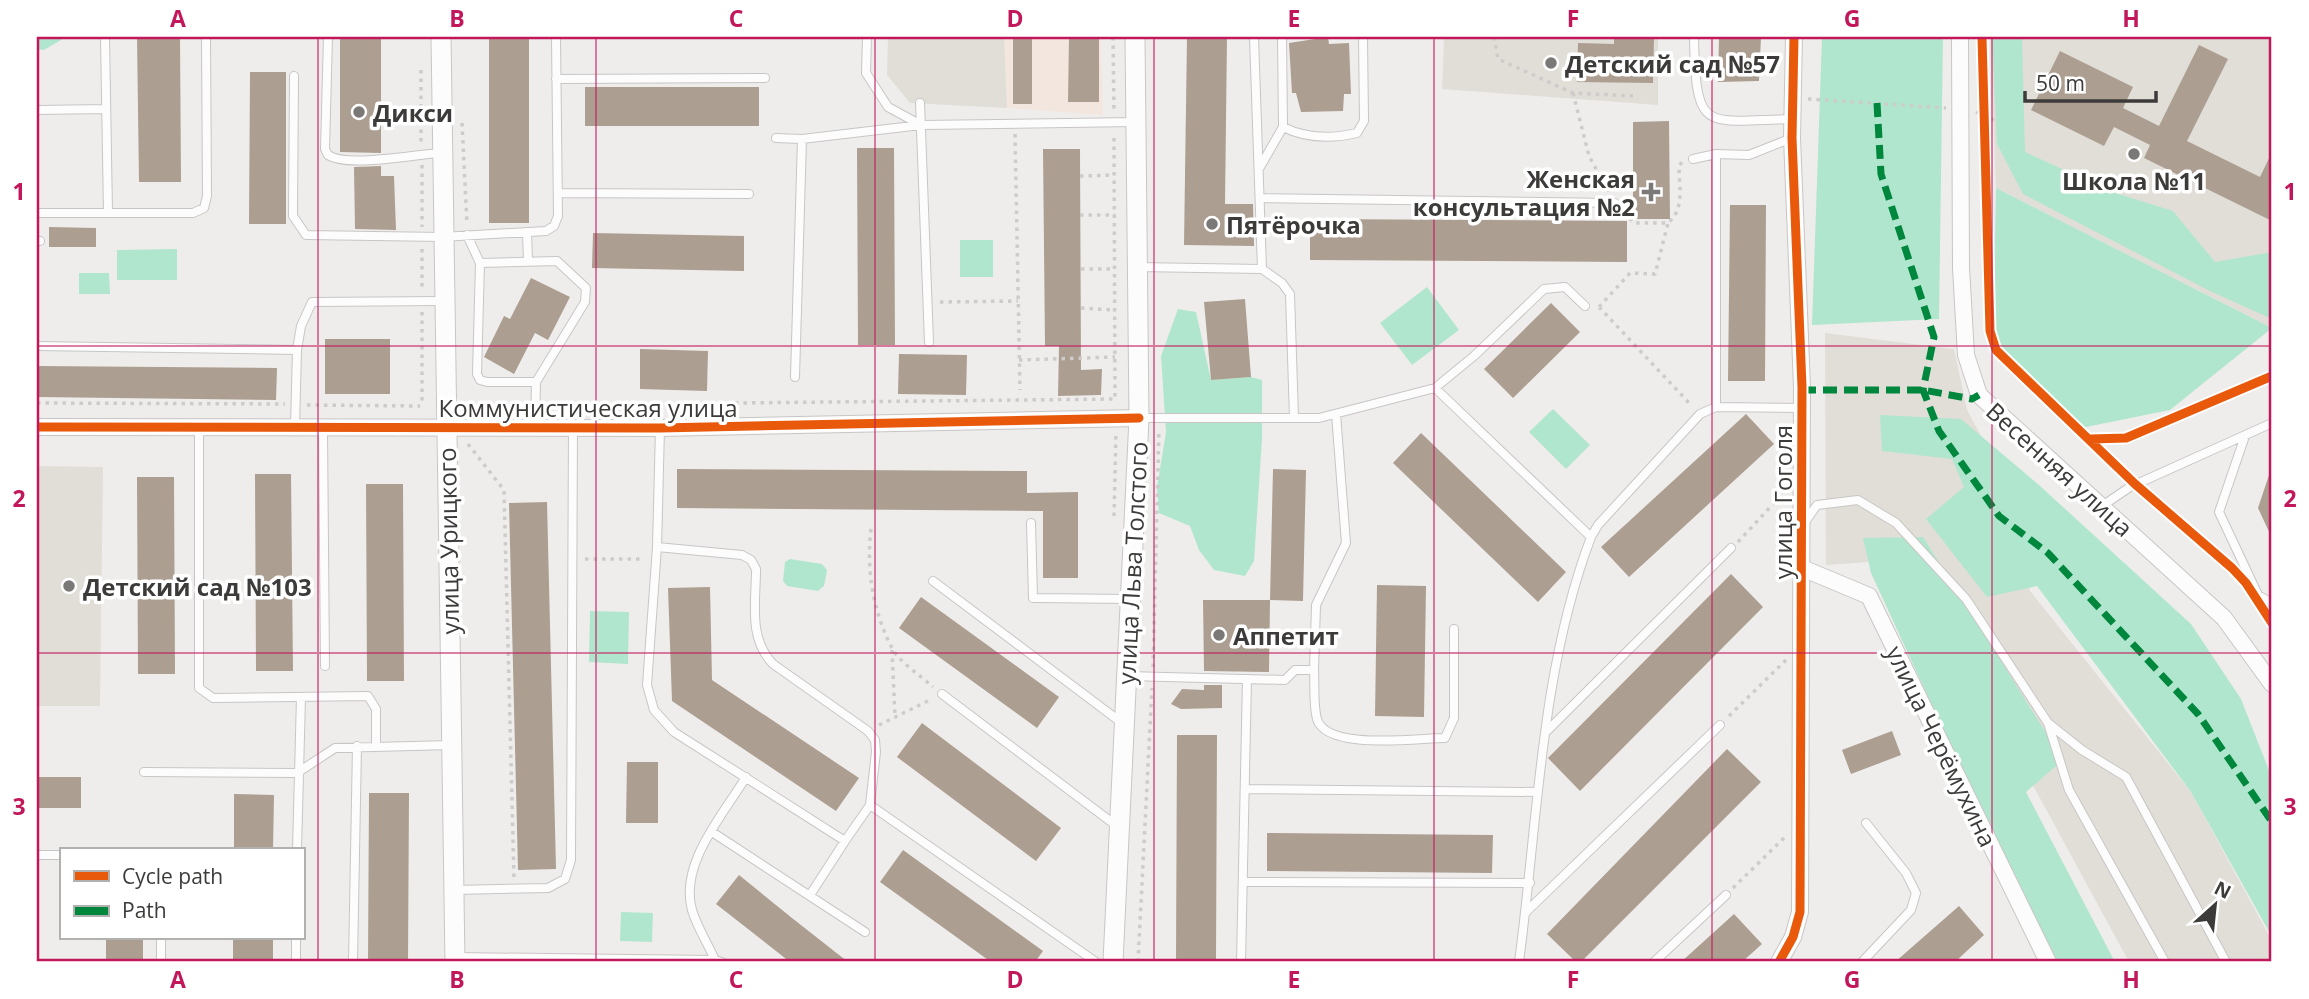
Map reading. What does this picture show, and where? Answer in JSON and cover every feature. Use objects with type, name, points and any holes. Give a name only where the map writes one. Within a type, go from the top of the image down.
[{"type":"street","name":"улица Урицкого","points":[[441,37],[431,154],[442,237],[455,960]]},
{"type":"street","name":"улица Льва Толстого","points":[[1113,962],[1139,418],[1135,37]]},
{"type":"street","name":"улица Гоголя","points":[[1779,962],[1793,937],[1800,912],[1802,408],[1792,138],[1794,37]]},
{"type":"street","name":"Весенняя улица","points":[[1960,37],[1961,268],[1966,355],[1979,396],[2224,618],[2272,684]]},
{"type":"street","name":"Коммунистическая улица","points":[[37,427],[660,428],[1139,418]]},
{"type":"street","name":"улица Черёмухина","points":[[1801,568],[1869,596],[2048,962]]},
{"type":"lane","points":[[105,37],[108,213]]},
{"type":"lane","points":[[37,213],[194,213],[204,208],[207,196],[206,37]]},
{"type":"lane","points":[[328,37],[325,149],[328,155],[339,159],[383,159],[431,154]]},
{"type":"lane","points":[[294,76],[293,216],[306,235],[442,237],[546,231],[554,226],[558,193],[556,37]]},
{"type":"lane","points":[[867,37],[866,73],[888,107],[921,125]]},
{"type":"lane","points":[[1254,37],[1262,269]]},
{"type":"lane","points":[[1260,167],[1283,127],[1282,37]]},
{"type":"lane","points":[[1283,127],[1299,135],[1325,137],[1357,133],[1364,121],[1363,37]]},
{"type":"lane","points":[[1695,37],[1697,97],[1712,117],[1723,122],[1793,119]]},
{"type":"lane","points":[[556,79],[765,78]]},
{"type":"lane","points":[[920,103],[929,342]]},
{"type":"lane","points":[[37,110],[106,110]]},
{"type":"lane","points":[[776,138],[802,139],[921,125],[1136,122]]},
{"type":"lane","points":[[1693,159],[1716,154],[1749,155],[1792,138]]},
{"type":"lane","points":[[795,377],[802,139]]},
{"type":"lane","points":[[1716,154],[1716,407]]},
{"type":"lane","points":[[558,193],[749,194]]},
{"type":"lane","points":[[1261,198],[1615,203]]},
{"type":"lane","points":[[527,232],[528,261]]},
{"type":"lane","points":[[467,236],[480,262],[477,374],[480,380],[487,382],[536,382]]},
{"type":"lane","points":[[480,262],[557,261],[586,288],[585,302],[536,382],[535,428]]},
{"type":"lane","points":[[1137,267],[1262,269],[1282,283],[1290,294],[1294,418]]},
{"type":"lane","points":[[1139,418],[1294,418],[1336,414],[1435,388],[1474,356],[1544,289],[1564,287],[1584,306]]},
{"type":"lane","points":[[295,427],[297,350],[301,326],[312,302],[443,301]]},
{"type":"lane","points":[[37,346],[297,350]]},
{"type":"lane","points":[[1435,388],[1591,537]]},
{"type":"lane","points":[[1519,962],[1546,732],[1562,642],[1591,537],[1598,525],[1700,414],[1716,407],[1802,408]]},
{"type":"lane","points":[[1336,414],[1346,543],[1316,606],[1314,670],[1317,720],[1325,731],[1343,740],[1445,738],[1454,718],[1454,629]]},
{"type":"lane","points":[[2102,506],[2130,486],[2272,423]]},
{"type":"lane","points":[[200,427],[199,688],[213,698],[368,696],[376,709],[376,746]]},
{"type":"lane","points":[[323,427],[325,666]]},
{"type":"lane","points":[[454,890],[548,888],[565,879],[571,860],[573,428]]},
{"type":"lane","points":[[660,428],[657,559],[647,685],[654,710],[674,732],[845,841]]},
{"type":"lane","points":[[2245,436],[2219,512],[2258,595],[2272,603]]},
{"type":"lane","points":[[1802,527],[1818,505],[1858,500],[1896,523],[1966,599],[2048,723],[2069,789],[2165,962]]},
{"type":"lane","points":[[1031,523],[1033,598],[1131,599]]},
{"type":"lane","points":[[657,547],[742,555],[751,560],[756,569],[755,633],[761,651],[774,664],[868,731],[875,740],[870,804],[810,895]]},
{"type":"lane","points":[[1546,732],[1731,548]]},
{"type":"lane","points":[[933,581],[1124,725]]},
{"type":"lane","points":[[1127,676],[1285,680],[1295,670],[1314,670]]},
{"type":"lane","points":[[1241,962],[1247,680]]},
{"type":"lane","points":[[942,694],[1118,827]]},
{"type":"lane","points":[[297,848],[301,697]]},
{"type":"lane","points":[[2048,723],[2082,750],[2126,776],[2226,962]]},
{"type":"lane","points":[[1526,912],[1720,725]]},
{"type":"lane","points":[[353,962],[357,746]]},
{"type":"lane","points":[[144,772],[297,773],[335,748],[451,746]]},
{"type":"lane","points":[[455,960],[718,961],[693,910],[689,884],[700,853],[746,777]]},
{"type":"lane","points":[[1245,789],[1538,792]]},
{"type":"lane","points":[[870,804],[1096,962]]},
{"type":"lane","points":[[1862,962],[1911,910],[1916,892],[1906,873],[1866,823]]},
{"type":"lane","points":[[712,832],[866,932]]},
{"type":"lane","points":[[37,855],[60,855]]},
{"type":"lane","points":[[1243,882],[1530,883]]},
{"type":"lane","points":[[1654,962],[1727,895]]},
{"type":"lane","points":[[161,940],[161,962]]},
{"type":"lane","points":[[296,940],[296,962]]},
{"type":"path","points":[[466,405],[1115,399],[1113,37]]},
{"type":"path","points":[[1494,37],[1498,59],[1573,93],[1633,96]]},
{"type":"path","points":[[37,403],[421,406],[422,237],[431,154],[421,63]]},
{"type":"path","points":[[1573,93],[1589,156],[1615,203],[1634,223],[1668,223]]},
{"type":"path","points":[[1808,99],[1951,108]]},
{"type":"path","points":[[1983,103],[1980,114],[1983,129]]},
{"type":"path","points":[[1980,114],[1994,120]]},
{"type":"path","points":[[1014,124],[1020,390]]},
{"type":"path","points":[[1599,307],[1630,273],[1656,274],[1668,223],[1679,209],[1679,166],[1684,159],[1693,159]]},
{"type":"path","points":[[1080,176],[1114,175]]},
{"type":"path","points":[[1080,215],[1115,215]]},
{"type":"path","points":[[1081,269],[1115,269]]},
{"type":"path","points":[[928,302],[1018,301]]},
{"type":"path","points":[[1584,306],[1599,307],[1700,414]]},
{"type":"path","points":[[1081,308],[1115,310]]},
{"type":"path","points":[[1019,360],[1115,357]]},
{"type":"path","points":[[1114,521],[1116,419]]},
{"type":"path","points":[[466,442],[504,491],[514,889]]},
{"type":"path","points":[[1731,548],[1790,486]]},
{"type":"path","points":[[868,731],[942,694],[894,652],[874,599],[868,557],[871,529]]},
{"type":"path","points":[[572,558],[657,559]]},
{"type":"path","points":[[1138,962],[1158,561]]},
{"type":"path","points":[[891,645],[895,717]]},
{"type":"path","points":[[1720,725],[1791,655]]},
{"type":"path","points":[[1727,895],[1791,831]]},
{"type":"shaded area","points":[[888,37],[1004,37],[1007,108],[910,103],[887,75]]},
{"type":"shaded area","points":[[1004,37],[1101,37],[1103,115],[1007,108]]},
{"type":"shaded area","name":"Детский сад №57","points":[[1444,37],[1658,37],[1658,105],[1442,89]]},
{"type":"shaded area","name":"Школа №11","points":[[1990,37],[2272,37],[2272,328],[1996,188]]},
{"type":"shaded area","points":[[1825,333],[1954,349],[1967,410],[2014,497],[2030,591],[2191,792],[2272,941],[2272,962],[2129,962],[1910,559],[1826,565]]},
{"type":"shaded area","name":"Детский сад №103","points":[[37,466],[103,467],[100,706],[37,706]]},
{"type":"green space","points":[[37,37],[66,37],[44,50],[37,49]]},
{"type":"green space","points":[[1822,37],[1943,37],[1939,319],[1812,325]]},
{"type":"green space","points":[[1992,37],[2022,37],[2025,152],[2112,192],[2173,211],[2215,262],[2272,252],[2272,319],[2210,291],[2023,194],[1997,144]]},
{"type":"green space","points":[[1996,188],[2272,328],[2170,410],[2081,428],[1993,337]]},
{"type":"green space","points":[[960,240],[993,240],[993,277],[960,277]]},
{"type":"green space","points":[[177,249],[177,280],[117,280],[117,250]]},
{"type":"green space","points":[[79,273],[109,273],[110,294],[79,294]]},
{"type":"green space","points":[[1427,287],[1459,330],[1412,365],[1380,323]]},
{"type":"green space","points":[[1178,309],[1196,312],[1211,380],[1251,377],[1262,380],[1262,439],[1254,561],[1245,576],[1214,570],[1199,550],[1190,526],[1159,513],[1157,487],[1166,432],[1161,356]]},
{"type":"green space","points":[[1553,409],[1590,445],[1566,469],[1529,432]]},
{"type":"green space","points":[[1880,415],[1961,419],[2039,485],[2191,624],[2241,699],[2272,778],[2272,937],[2191,792],[2037,586],[1987,597],[1926,519],[1964,487],[1952,459],[1882,451]]},
{"type":"green space","points":[[1923,537],[2063,760],[2026,792],[2115,962],[2058,962],[1989,829],[1871,573],[1863,538]]},
{"type":"green space","points":[[790,559],[822,564],[827,570],[824,586],[818,591],[787,586],[783,581],[785,562]]},
{"type":"green space","points":[[590,611],[629,612],[628,664],[589,662]]},
{"type":"green space","points":[[621,912],[653,913],[652,942],[620,941]]},
{"type":"building","points":[[137,37],[180,37],[181,182],[139,182]]},
{"type":"building","points":[[340,37],[381,37],[381,153],[340,152]]},
{"type":"building","points":[[489,37],[529,37],[529,223],[489,223]]},
{"type":"building","points":[[1013,37],[1032,37],[1032,104],[1013,104]]},
{"type":"building","points":[[1069,37],[1099,37],[1099,102],[1068,102]]},
{"type":"building","points":[[1187,37],[1227,37],[1225,204],[1253,204],[1254,246],[1184,245]]},
{"type":"building","points":[[1328,37],[1329,44],[1349,43],[1351,94],[1344,94],[1343,111],[1301,112],[1296,93],[1292,93],[1289,43]]},
{"type":"building","points":[[1614,37],[1654,37],[1653,83],[1577,82],[1578,43],[1614,44]]},
{"type":"building","points":[[1719,37],[1761,37],[1759,81],[1718,82]]},
{"type":"building","points":[[2199,45],[2228,59],[2187,141],[2260,177],[2272,152],[2272,221],[2144,158],[2150,145],[2114,127],[2104,146],[2031,110],[2060,51],[2133,87],[2123,108],[2159,126]]},
{"type":"building","points":[[250,72],[286,72],[286,224],[249,224]]},
{"type":"building","points":[[585,87],[759,87],[759,126],[585,126]]},
{"type":"building","name":"Женская консультация №2","points":[[1669,121],[1670,219],[1633,219],[1633,122]]},
{"type":"building","points":[[857,148],[894,148],[895,345],[858,345]]},
{"type":"building","points":[[1043,149],[1080,149],[1081,370],[1102,369],[1101,395],[1058,396],[1059,346],[1045,346]]},
{"type":"building","points":[[381,166],[381,176],[394,176],[396,230],[355,229],[354,167]]},
{"type":"building","points":[[1730,205],[1766,205],[1765,381],[1728,381]]},
{"type":"building","points":[[1310,219],[1627,221],[1627,262],[1310,260]]},
{"type":"building","points":[[49,227],[96,228],[96,247],[49,247]]},
{"type":"building","points":[[593,233],[744,236],[744,271],[592,268]]},
{"type":"building","points":[[531,278],[570,297],[548,340],[535,333],[514,374],[484,357],[504,316],[510,319]]},
{"type":"building","points":[[1245,299],[1251,377],[1211,380],[1204,302]]},
{"type":"building","points":[[1551,303],[1580,332],[1513,398],[1484,369]]},
{"type":"building","points":[[325,339],[390,339],[390,394],[325,394]]},
{"type":"building","points":[[640,349],[708,351],[707,391],[640,389]]},
{"type":"building","points":[[899,354],[967,355],[966,395],[898,394]]},
{"type":"building","points":[[37,366],[277,368],[276,400],[37,397]]},
{"type":"building","points":[[1746,414],[1774,444],[1629,577],[1601,547]]},
{"type":"building","points":[[1421,433],[1566,572],[1538,602],[1393,463]]},
{"type":"building","points":[[677,469],[1027,471],[1027,493],[1078,492],[1078,578],[1043,578],[1043,511],[677,508]]},
{"type":"building","points":[[1273,469],[1306,470],[1303,601],[1270,600]]},
{"type":"building","points":[[2272,472],[2272,538],[2258,508]]},
{"type":"building","points":[[255,474],[291,474],[293,671],[256,671]]},
{"type":"building","points":[[137,477],[174,477],[175,674],[138,674]]},
{"type":"building","points":[[366,484],[403,484],[404,681],[367,681]]},
{"type":"building","points":[[547,502],[556,869],[518,870],[509,503]]},
{"type":"building","points":[[1731,574],[1763,607],[1580,791],[1548,758]]},
{"type":"building","points":[[1377,585],[1426,586],[1424,717],[1375,716]]},
{"type":"building","points":[[710,587],[712,680],[859,778],[836,811],[672,701],[668,588]]},
{"type":"building","points":[[921,597],[1059,697],[1037,728],[899,628]]},
{"type":"building","points":[[1203,600],[1270,600],[1269,672],[1204,671]]},
{"type":"building","points":[[1204,685],[1222,685],[1222,708],[1181,709],[1171,704],[1182,689],[1204,690]]},
{"type":"building","points":[[922,723],[1061,828],[1036,861],[897,757]]},
{"type":"building","points":[[1892,731],[1901,755],[1851,774],[1842,750]]},
{"type":"building","points":[[1177,735],[1217,735],[1216,962],[1176,962]]},
{"type":"building","points":[[1727,749],[1761,782],[1581,962],[1576,962],[1547,934]]},
{"type":"building","points":[[627,762],[658,762],[658,823],[626,823]]},
{"type":"building","points":[[37,777],[81,777],[81,808],[37,808]]},
{"type":"building","points":[[369,793],[409,793],[408,962],[368,962]]},
{"type":"building","points":[[234,794],[274,795],[273,848],[234,848]]},
{"type":"building","points":[[1267,833],[1493,835],[1492,873],[1267,871]]},
{"type":"building","points":[[903,850],[1043,951],[1035,962],[991,962],[880,882]]},
{"type":"building","points":[[739,875],[848,962],[790,962],[716,904]]},
{"type":"building","points":[[1959,906],[1984,935],[1955,962],[1895,962]]},
{"type":"building","points":[[1734,914],[1762,944],[1742,962],[1681,962]]},
{"type":"building","points":[[106,940],[143,940],[143,962],[106,962]]},
{"type":"building","points":[[233,940],[273,940],[273,962],[233,962]]},
{"type":"marked path","points":[[1877,103],[1881,174],[1934,337],[1923,390],[1939,431],[1999,516],[2048,553],[2198,714],[2272,822]]},
{"type":"marked path","points":[[1802,390],[1923,390],[1972,399],[1979,395]]},
{"type":"cycle path","points":[[1779,962],[1793,937],[1800,912],[1802,387],[1792,138],[1794,37]]},
{"type":"cycle path","points":[[1982,37],[1990,331],[1996,350],[2135,484],[2232,568],[2246,583],[2272,623]]},
{"type":"cycle path","points":[[2091,439],[2126,438],[2272,376]]},
{"type":"cycle path","points":[[37,427],[660,428],[1139,418]]},
{"type":"place","name":"Детский сад №57","points":[[1551,63]]},
{"type":"place","name":"Дикси","points":[[359,112]]},
{"type":"place","name":"Школа №11","points":[[2134,154]]},
{"type":"place","name":"Женская консультация №2","points":[[1651,192]]},
{"type":"place","name":"Пятёрочка","points":[[1212,224]]},
{"type":"place","name":"Детский сад №103","points":[[69,586]]},
{"type":"place","name":"Аппетит","points":[[1219,635]]}]
